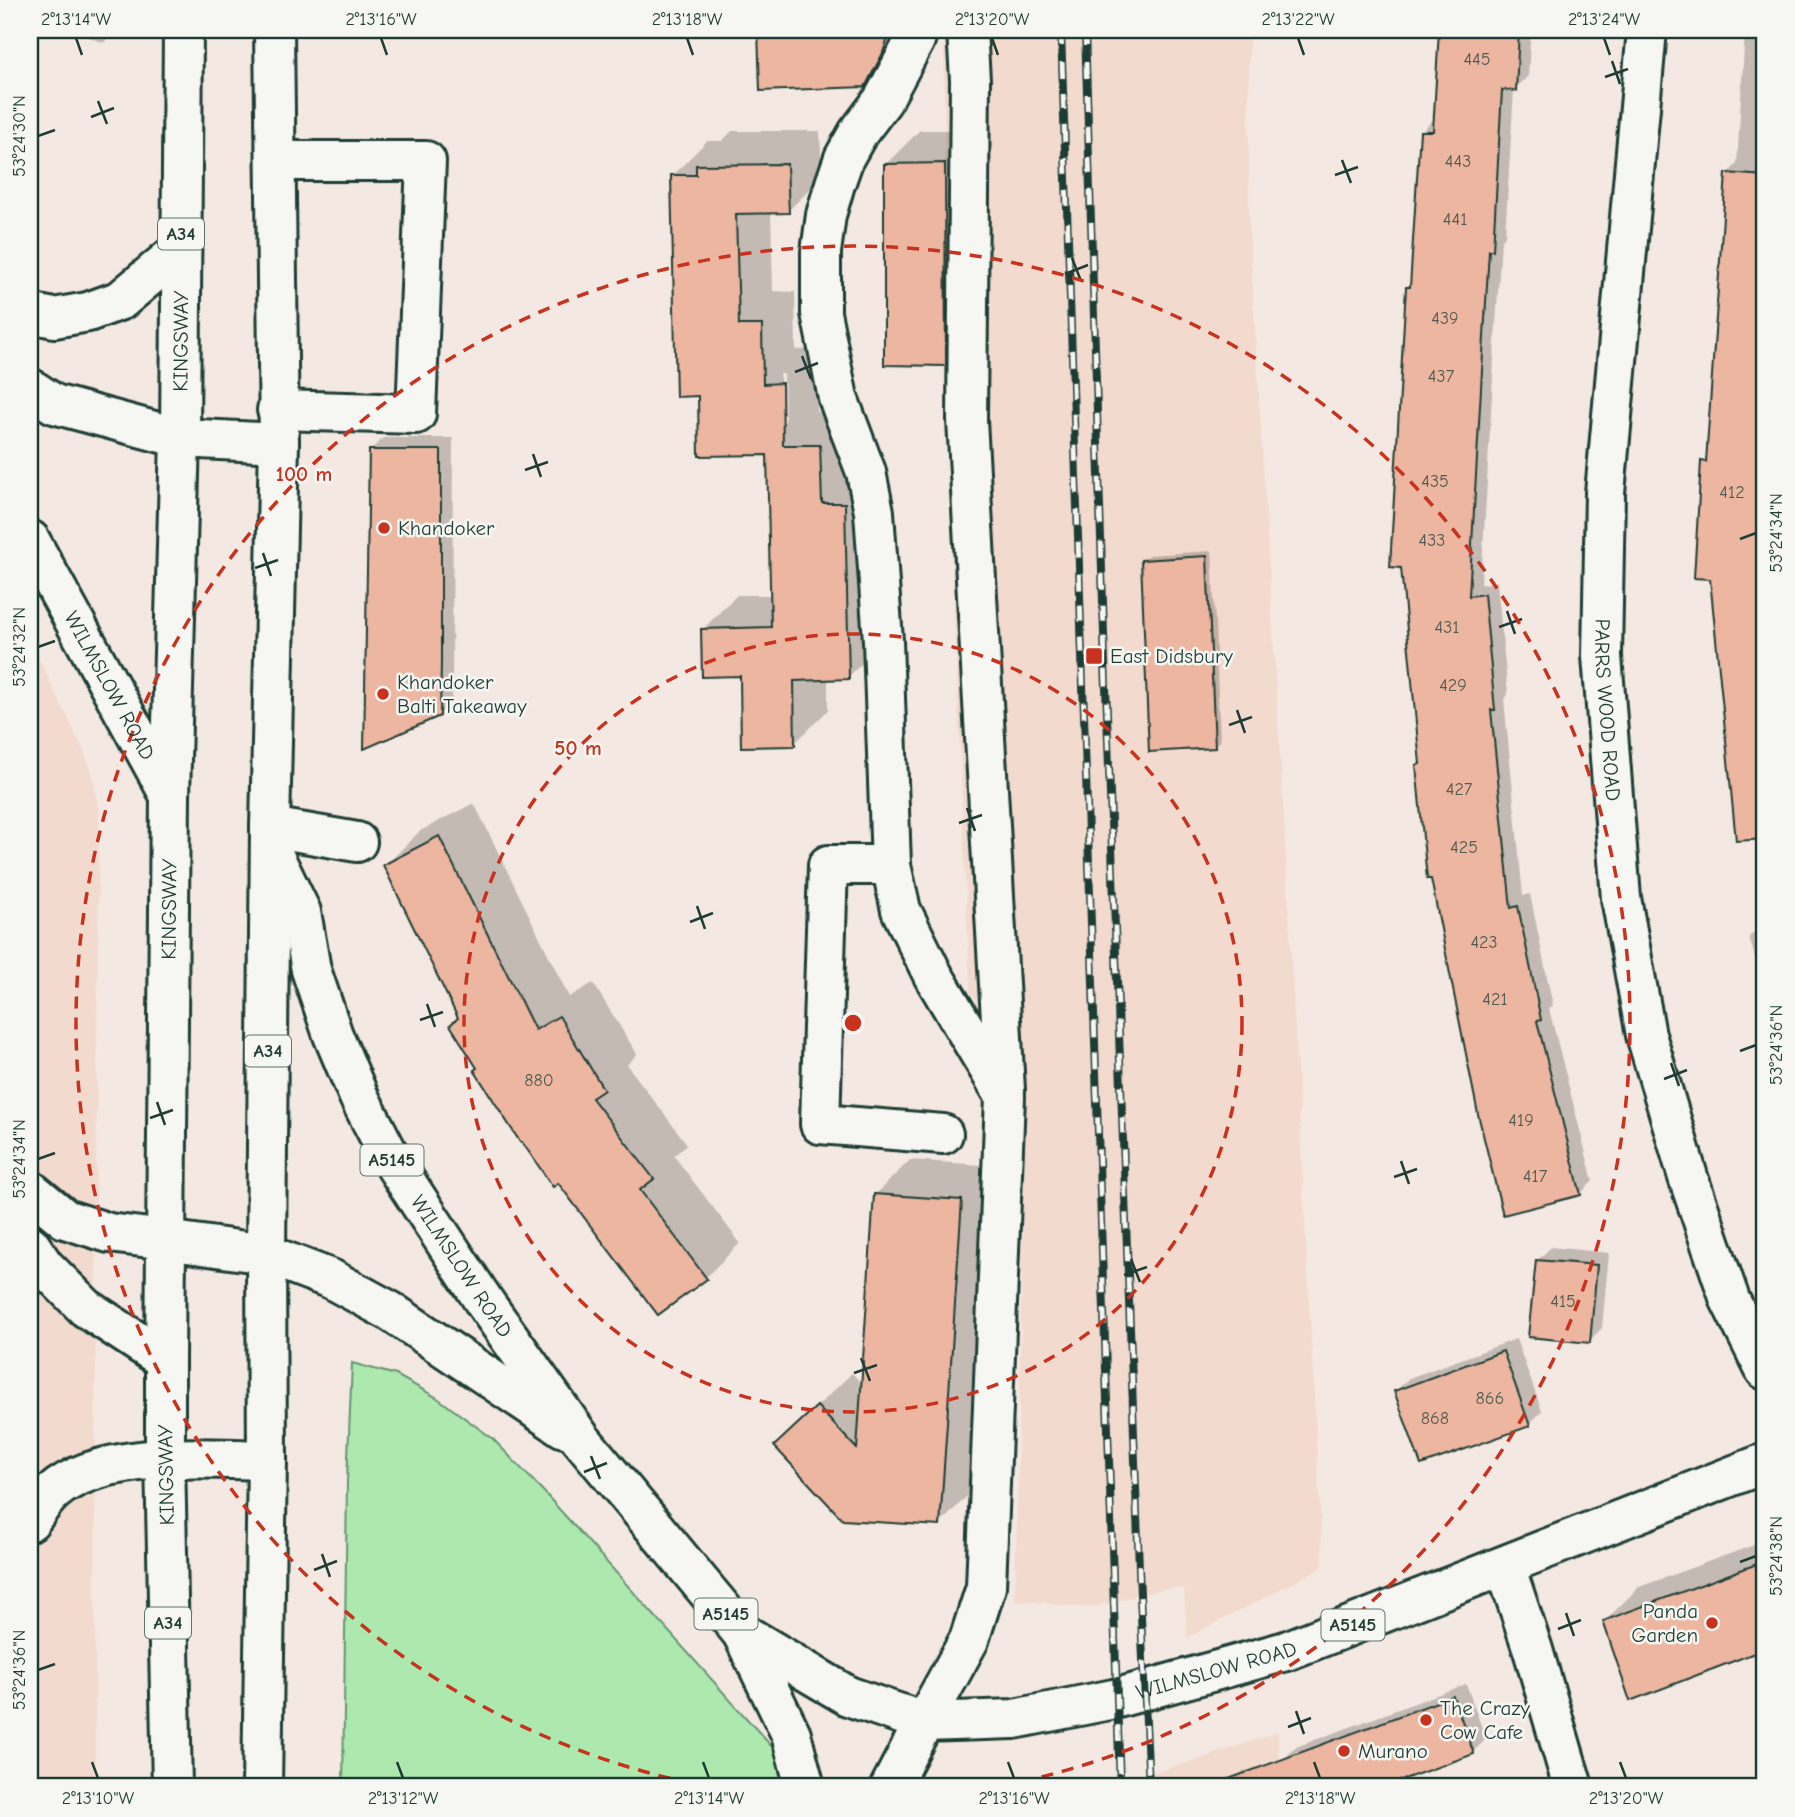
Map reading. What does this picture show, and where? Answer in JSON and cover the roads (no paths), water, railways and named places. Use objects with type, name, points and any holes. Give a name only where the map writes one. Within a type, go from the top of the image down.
[{"type":"main road","name":"KINGSWAY","points":[[172,1787],[165,1458],[166,1240],[170,796],[180,439],[183,30]]},
{"type":"main road","name":"A34","points":[[262,1787],[267,1460],[270,838],[278,426],[274,30]]},
{"type":"main road","points":[[918,30],[883,100],[858,133],[844,158],[826,215],[821,252],[821,313],[838,398],[866,472],[874,512],[883,641],[891,865],[901,911],[933,975],[1005,1096]]},
{"type":"main road","points":[[890,1787],[969,1640],[986,1587],[1005,1096],[967,420],[971,80],[967,30]]},
{"type":"main road","name":"PARRS WOOD ROAD","points":[[1647,30],[1605,493],[1602,656],[1622,898],[1646,1035],[1688,1177],[1730,1300],[1765,1370]]},
{"type":"main road","points":[[30,388],[54,404],[180,439],[278,426],[416,414],[426,161],[276,161]]},
{"type":"main road","points":[[30,313],[54,318],[88,312],[121,300],[180,250]]},
{"type":"main road","name":"WILMSLOW ROAD","points":[[30,540],[170,796]]},
{"type":"main road","points":[[270,838],[357,842]]},
{"type":"main road","name":"WILMSLOW ROAD","points":[[270,838],[301,912],[311,970],[333,1035],[359,1097],[391,1159],[485,1303],[580,1439],[742,1633],[791,1734],[804,1787]]},
{"type":"main road","points":[[891,865],[828,865],[820,1124],[943,1134]]},
{"type":"main road","name":"WILMSLOW ROAD","points":[[30,1190],[65,1219],[109,1233],[266,1254],[331,1279],[390,1311],[580,1439]]},
{"type":"main road","points":[[30,1245],[44,1266],[86,1308],[166,1360]]},
{"type":"main road","points":[[30,1521],[53,1492],[84,1474],[121,1464],[165,1458],[267,1460]]},
{"type":"main road","name":"WILMSLOW ROAD","points":[[742,1633],[848,1696],[924,1722],[1014,1719],[1114,1699],[1286,1651],[1765,1463]]},
{"type":"main road","points":[[1506,1566],[1573,1787]]},
{"type":"railway","points":[[1061,30],[1120,1787]]},
{"type":"railway","points":[[1085,30],[1104,634],[1149,1787]]},
{"type":"place","name":"Khandoker","points":[[384,528]]},
{"type":"place","name":"East Didsbury","points":[[1094,656]]},
{"type":"place","name":"Khandoker Balti Takeaway","points":[[383,694]]},
{"type":"place","name":"Panda Garden","points":[[1712,1623]]},
{"type":"place","name":"The Crazy Cow Cafe","points":[[1426,1720]]},
{"type":"place","name":"Murano","points":[[1344,1751]]}]
